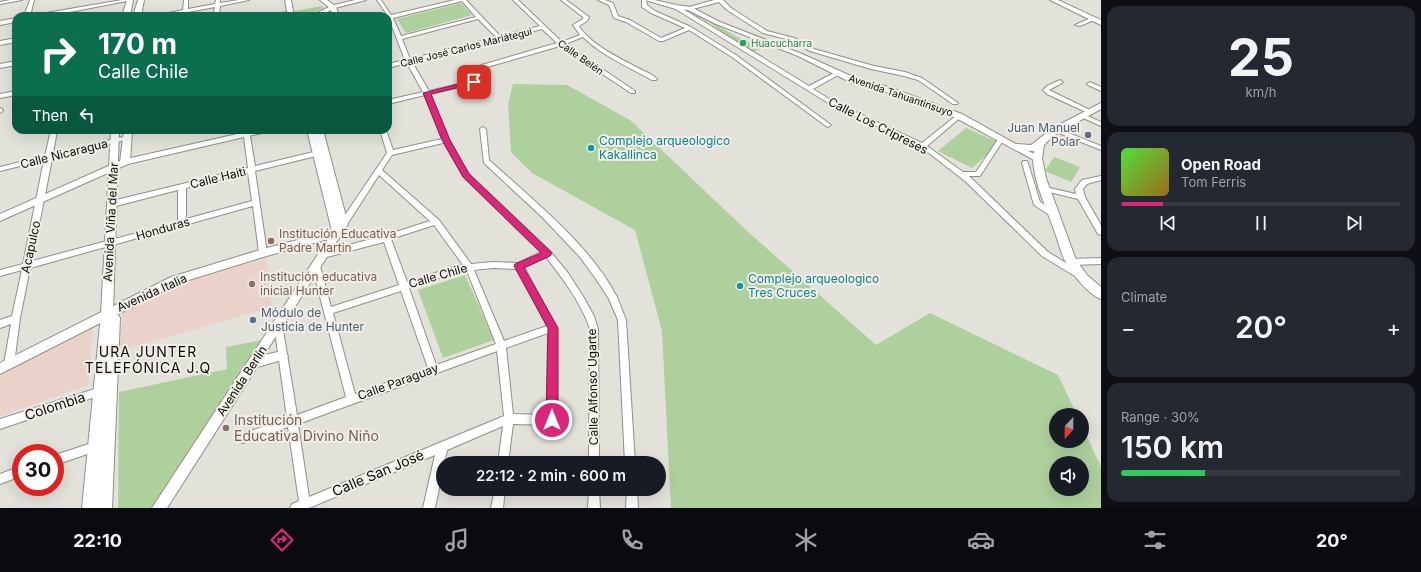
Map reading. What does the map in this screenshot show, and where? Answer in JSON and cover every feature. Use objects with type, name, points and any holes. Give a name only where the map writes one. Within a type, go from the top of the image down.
[{"type":"main road","points":[[127,12],[130,0]]},
{"type":"main road","points":[[137,12],[141,0]]},
{"type":"main road","points":[[1053,0],[1101,23]]},
{"type":"main road","points":[[1017,147],[1033,148],[1056,130],[1101,106]]},
{"type":"main road","name":"Avenida Viña del Mar","points":[[104,508],[102,445],[115,134]]},
{"type":"main road","name":"Avenida Viña del Mar","points":[[126,160],[128,134]]},
{"type":"main road","points":[[1040,144],[1037,158],[1038,169],[1071,262],[1083,278],[1101,294]]},
{"type":"main road","name":"Avenida Viña del Mar","points":[[90,508],[102,445]]},
{"type":"street","points":[[3,2],[20,0]]},
{"type":"street","points":[[28,12],[32,0]]},
{"type":"street","points":[[63,12],[130,0]]},
{"type":"street","points":[[185,11],[186,0]]},
{"type":"street","points":[[180,12],[218,3],[247,0]]},
{"type":"street","points":[[288,0],[290,12]]},
{"type":"street","points":[[323,0],[333,7],[335,12]]},
{"type":"street","points":[[322,12],[333,7],[363,0]]},
{"type":"street","name":"Calle Alfonso Ugarte","points":[[379,0],[387,12]]},
{"type":"street","points":[[392,17],[462,0],[499,38]]},
{"type":"street","name":"Calle Belén","points":[[515,0],[561,44],[633,92]]},
{"type":"street","points":[[563,0],[586,17],[585,20],[576,25],[596,46],[654,79]]},
{"type":"street","points":[[600,0],[608,2],[612,6],[616,17],[661,40],[689,28]]},
{"type":"street","points":[[644,0],[644,6],[653,12],[689,28],[752,68],[828,125]]},
{"type":"street","name":"Avenida Tahuantinsuyo","points":[[648,0],[676,7],[689,8],[718,23],[800,55],[857,82],[886,89],[959,116],[1037,158]]},
{"type":"street","points":[[689,8],[720,0],[729,9],[765,32],[792,39],[812,50],[873,68],[905,74],[920,79],[955,103]]},
{"type":"street","name":"Calle Los Cripreses","points":[[676,7],[832,103],[923,146],[962,174],[1045,254],[1083,278]]},
{"type":"street","points":[[399,38],[480,17]]},
{"type":"street","points":[[1078,25],[1094,19]]},
{"type":"street","points":[[0,23],[12,21]]},
{"type":"street","name":"Calle Alfonso Ugarte","points":[[392,22],[409,62],[425,91],[446,140],[466,175],[547,253],[565,275],[590,316],[594,329],[594,456]]},
{"type":"street","name":"Calle José Carlos Mariátegui","points":[[392,65],[544,27]]},
{"type":"street","points":[[392,96],[474,82],[475,79],[472,78],[478,71],[477,68],[561,44],[584,35]]},
{"type":"street","points":[[0,43],[12,41]]},
{"type":"street","points":[[0,66],[12,64]]},
{"type":"street","points":[[808,89],[838,73]]},
{"type":"street","points":[[1060,82],[1048,87],[1046,90],[1101,124]]},
{"type":"street","points":[[1090,84],[1101,89]]},
{"type":"street","points":[[392,101],[425,91]]},
{"type":"street","points":[[0,96],[12,94]]},
{"type":"street","points":[[923,146],[959,116]]},
{"type":"street","points":[[483,129],[486,161],[565,236],[598,275],[618,306],[622,320],[630,456]]},
{"type":"street","points":[[1056,130],[1101,148]]},
{"type":"street","name":"Acapulco","points":[[4,366],[16,318],[41,200],[53,134]]},
{"type":"street","name":"Calle Nicaragua","points":[[0,169],[114,142],[128,134]]},
{"type":"street","points":[[0,218],[41,200],[114,164],[236,134]]},
{"type":"street","points":[[245,134],[263,253]]},
{"type":"street","points":[[313,134],[321,153],[343,224]]},
{"type":"street","points":[[319,134],[321,153],[337,233]]},
{"type":"street","points":[[384,134],[390,153]]},
{"type":"street","points":[[962,174],[978,174],[1001,139]]},
{"type":"street","points":[[343,224],[390,153],[443,141]]},
{"type":"street","name":"Calle Haiti","points":[[112,204],[321,153]]},
{"type":"street","points":[[1025,163],[1037,203],[1054,214]]},
{"type":"street","points":[[379,171],[436,222],[468,267],[502,345],[509,419],[504,456]]},
{"type":"street","points":[[1101,178],[1085,182],[1079,188],[1081,197],[1101,232]]},
{"type":"street","points":[[1032,186],[1081,197]]},
{"type":"street","points":[[182,187],[182,223]]},
{"type":"street","name":"Honduras","points":[[0,274],[256,203]]},
{"type":"street","points":[[323,255],[386,238],[436,222]]},
{"type":"street","name":"Avenida Berlín","points":[[159,508],[343,224]]},
{"type":"street","name":"Avenida Italia","points":[[4,366],[175,280],[263,253],[337,233]]},
{"type":"street","points":[[386,238],[433,369]]},
{"type":"street","name":"Calle Chile","points":[[329,311],[456,269],[493,265],[518,266],[547,253]]},
{"type":"street","points":[[1071,262],[1101,261]]},
{"type":"street","points":[[316,266],[329,311],[351,400]]},
{"type":"street","points":[[518,266],[553,328]]},
{"type":"street","points":[[0,324],[16,318]]},
{"type":"street","points":[[278,324],[292,422],[307,505]]},
{"type":"street","name":"Calle Paraguay","points":[[243,438],[292,422],[433,369],[553,328]]},
{"type":"street","name":"Calle San José","points":[[307,505],[509,419],[552,420],[553,328]]},
{"type":"street","points":[[254,363],[282,356]]},
{"type":"street","name":"Colombia","points":[[0,424],[105,389]]},
{"type":"street","points":[[64,457],[102,445]]},
{"type":"street","points":[[429,508],[442,447]]},
{"type":"street","points":[[0,479],[12,475]]},
{"type":"street","points":[[497,508],[499,496]]},
{"type":"street","points":[[594,496],[594,508]]},
{"type":"street","points":[[632,496],[632,508]]},
{"type":"shaded area","points":[[266,255],[272,307],[119,351],[123,310],[172,283]]},
{"type":"shaded area","points":[[93,326],[88,385],[0,416],[0,376]]},
{"type":"green space","points":[[461,3],[472,15],[406,33],[397,19]]},
{"type":"green space","points":[[323,6],[323,8],[314,12],[295,11]]},
{"type":"green space","name":"Huacucharra","points":[[700,15],[737,37],[763,48],[749,53],[709,22],[696,16]]},
{"type":"green space","points":[[513,84],[567,85],[630,120],[747,231],[876,345],[930,313],[1058,375],[1074,408],[1049,408],[1049,448],[1089,448],[1089,441],[1101,467],[1101,508],[671,508],[662,331],[635,230],[532,173],[511,152],[508,104]]},
{"type":"green space","points":[[966,128],[1000,143],[972,168],[938,151]]},
{"type":"green space","points":[[1054,157],[1080,167],[1071,182],[1045,171]]},
{"type":"green space","points":[[465,275],[494,340],[443,358],[418,290]]},
{"type":"green space","points":[[262,340],[156,508],[118,508],[119,392],[227,369],[226,347]]},
{"type":"place","name":"Huacucharra","points":[[743,43]]},
{"type":"place","name":"Juan Manuel Polar","points":[[1088,135]]},
{"type":"place","name":"Complejo arqueologico Kakallinca","points":[[591,148]]},
{"type":"place","name":"Institución Educativa Padre Martin","points":[[271,241]]},
{"type":"place","name":"Institución educativa inicial Hunter","points":[[252,284]]},
{"type":"place","name":"Complejo arqueologico Tres Cruces","points":[[740,286]]},
{"type":"place","name":"Módulo de Justicia de Hunter","points":[[253,320]]},
{"type":"place","name":"Institución Educativa Divino Niño","points":[[226,428]]},
{"type":"district","name":"URA JUNTER TELEFÓNICA J.Q","points":[[148,360]]},
{"type":"route","points":[[474,82],[427,93],[446,140],[466,175],[547,253],[518,266],[553,328],[552,420]]}]
